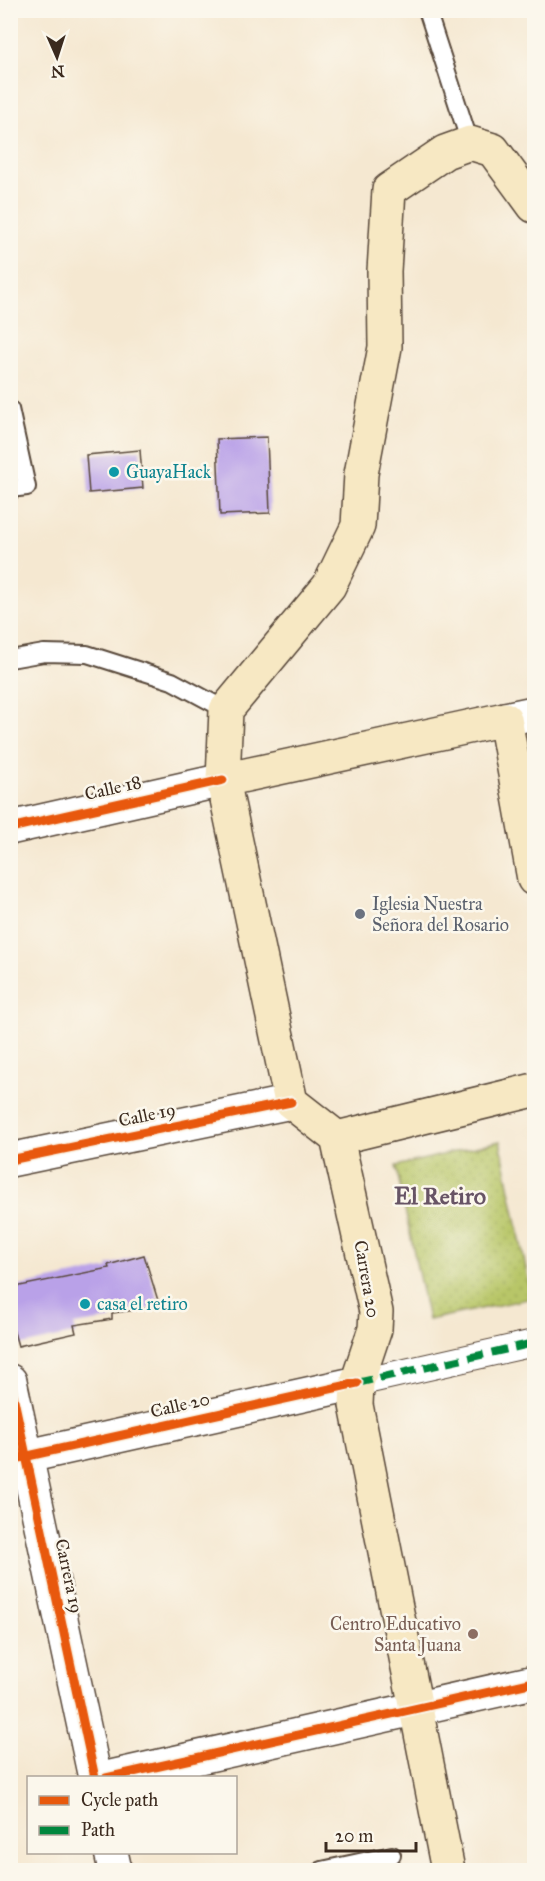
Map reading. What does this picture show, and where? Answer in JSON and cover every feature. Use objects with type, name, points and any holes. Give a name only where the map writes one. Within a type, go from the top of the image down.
[{"type":"main road","points":[[534,206],[493,150],[470,143],[446,152],[389,190],[384,271],[385,347],[361,474],[358,526],[329,586],[226,710],[223,780],[291,1102],[337,1138],[534,1090]]},
{"type":"main road","points":[[520,716],[534,879]]},
{"type":"main road","name":"Calle 18","points":[[223,780],[520,716]]},
{"type":"main road","name":"Carrera 20","points":[[337,1138],[376,1312],[375,1329],[357,1383],[356,1406],[448,1870]]},
{"type":"street","name":"Calle 18","points":[[10,828],[223,780]]},
{"type":"street","name":"Calle 19","points":[[10,1160],[291,1102]]},
{"type":"street","name":"Calle 20","points":[[18,1458],[534,1343]]},
{"type":"street","name":"Carrera 19","points":[[10,1381],[18,1458],[95,1776]]},
{"type":"street","points":[[115,1776],[534,1682]]},
{"type":"street","points":[[111,1854],[115,1870]]},
{"type":"lane","points":[[427,10],[470,143]]},
{"type":"lane","points":[[10,409],[27,487],[10,489]]},
{"type":"lane","points":[[10,659],[44,653],[87,654],[172,681],[226,710]]},
{"type":"lane","points":[[322,1870],[392,1855]]},
{"type":"green space","points":[[500,1141],[532,1298],[428,1320],[396,1166]]},
{"type":"building","points":[[267,437],[270,513],[220,515],[217,439]]},
{"type":"building","name":"GuayaHack","points":[[140,450],[143,488],[89,493],[86,455]]},
{"type":"building","name":"casa el retiro","points":[[144,1255],[160,1307],[112,1313],[112,1319],[74,1325],[76,1333],[18,1346],[10,1318],[10,1288],[109,1268],[108,1265]]},
{"type":"marked path","points":[[357,1383],[534,1343]]},
{"type":"cycle path","points":[[10,828],[223,780]]},
{"type":"cycle path","points":[[10,1160],[291,1102]]},
{"type":"cycle path","points":[[10,1381],[95,1776]]},
{"type":"cycle path","points":[[10,1460],[357,1383]]},
{"type":"cycle path","points":[[115,1776],[534,1682]]},
{"type":"place","name":"GuayaHack","points":[[114,472]]},
{"type":"place","name":"Iglesia Nuestra Señora del Rosario","points":[[360,914]]},
{"type":"place","name":"casa el retiro","points":[[85,1304]]},
{"type":"place","name":"Centro Educativo Santa Juana","points":[[473,1634]]},
{"type":"district","name":"El Retiro","points":[[440,1196]]}]
